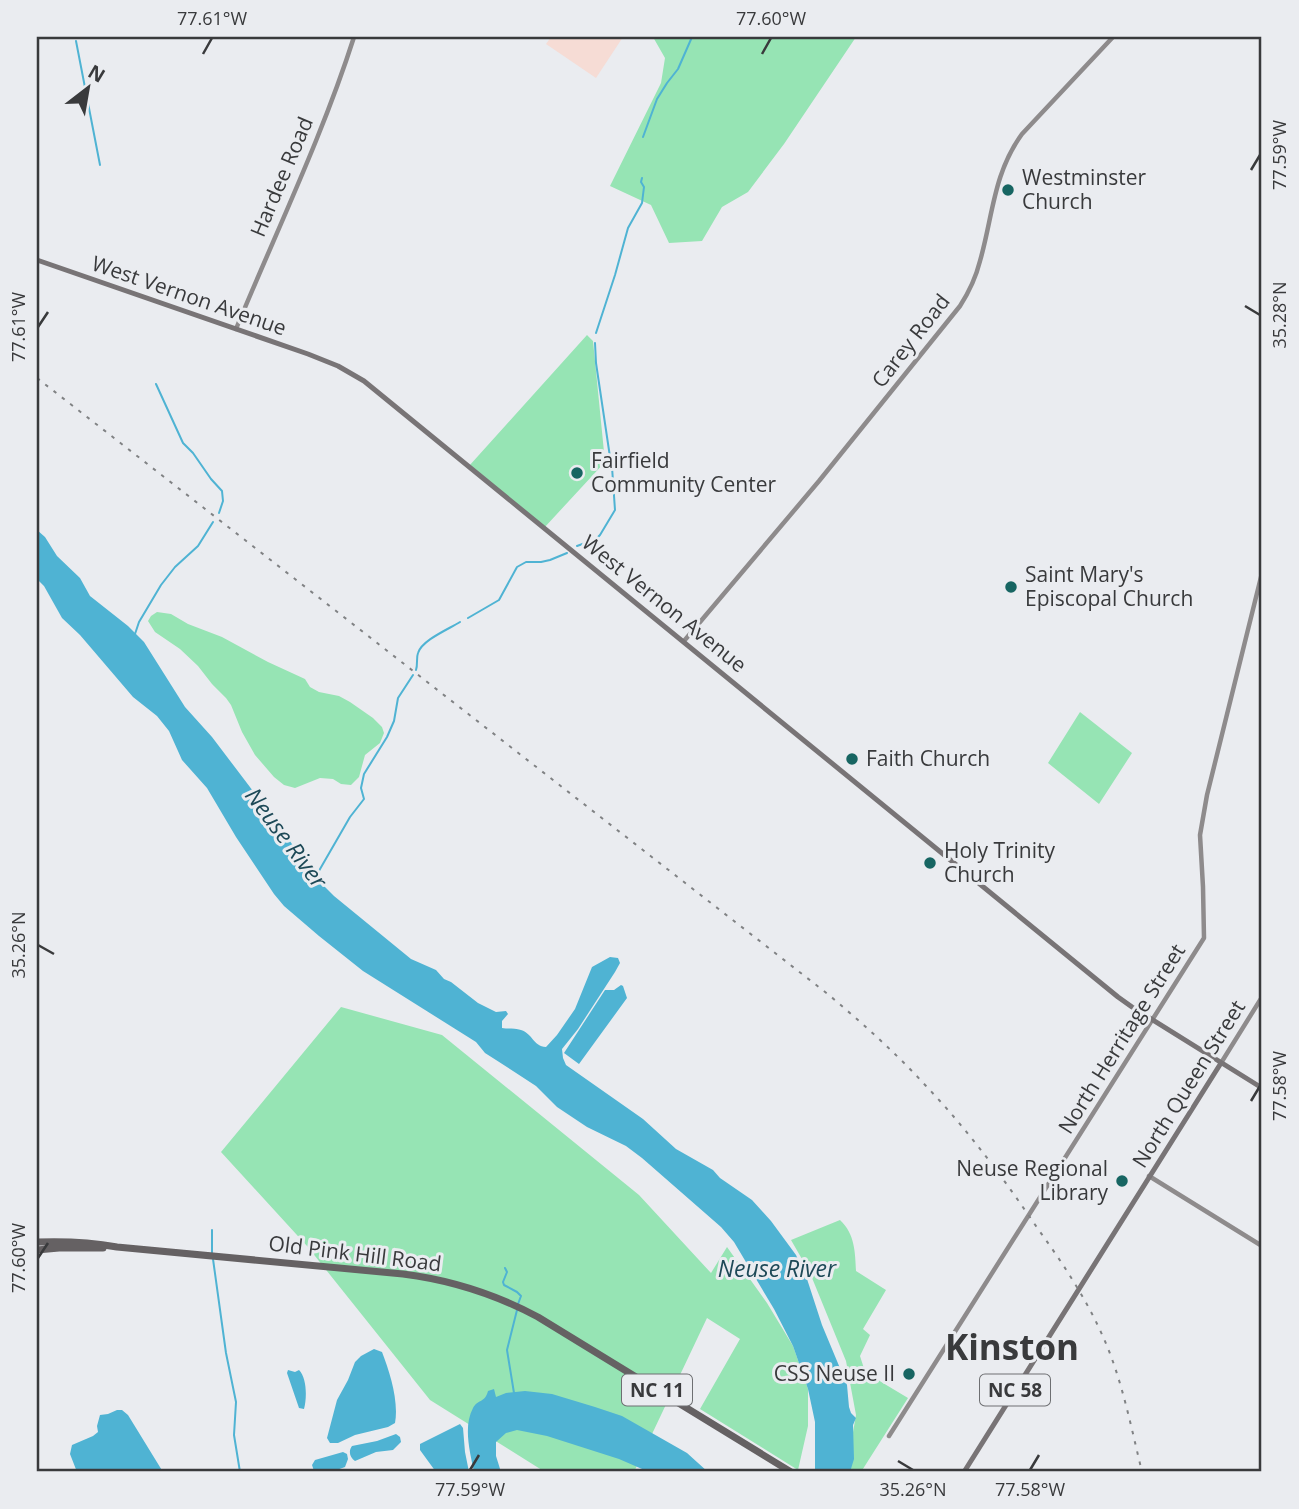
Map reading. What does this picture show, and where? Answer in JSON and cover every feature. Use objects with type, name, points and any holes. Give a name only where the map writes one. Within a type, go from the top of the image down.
[{"type":"highway","name":"Old Pink Hill Road","points":[[37,1242],[76,1241],[384,1272],[466,1286],[523,1308],[553,1325],[791,1472]]},
{"type":"highway","name":"Old Pink Hill Road","points":[[37,1250],[117,1247]]},
{"type":"main road","name":"West Vernon Avenue","points":[[37,260],[322,359],[363,381],[1118,997],[1262,1088]]},
{"type":"main road","name":"North Queen Street","points":[[964,1472],[1221,1063]]},
{"type":"street","name":"Hardee Road","points":[[236,329],[320,131],[354,37]]},
{"type":"street","name":"Carey Road","points":[[684,641],[819,481],[960,306],[978,269],[998,182],[1014,145],[1113,37]]},
{"type":"street","name":"North Herritage Street","points":[[889,1436],[1204,938],[1200,847],[1202,823],[1259,598],[1262,573]]},
{"type":"street","name":"North Queen Street","points":[[1221,1063],[1262,997]]},
{"type":"street","points":[[1149,1176],[1262,1246]]},
{"type":"shaded area","points":[[551,37],[623,37],[596,78],[546,44]]},
{"type":"green space","points":[[653,37],[856,37],[748,192],[722,207],[702,241],[669,243],[651,205],[610,186],[661,83],[665,58]]},
{"type":"green space","points":[[587,335],[593,341],[605,462],[544,528],[469,466]]},
{"type":"green space","points":[[157,612],[171,614],[188,624],[222,637],[305,679],[310,687],[319,692],[339,696],[373,718],[384,733],[380,743],[365,755],[359,777],[351,785],[320,778],[295,788],[284,785],[274,777],[255,755],[226,698],[180,649],[155,632],[148,621]]},
{"type":"green space","points":[[1080,712],[1132,753],[1099,804],[1048,763]]},
{"type":"green space","points":[[341,1007],[442,1035],[639,1195],[711,1273],[727,1247],[767,1303],[793,1346],[808,1389],[808,1426],[798,1470],[700,1409],[740,1339],[707,1318],[634,1472],[545,1472],[430,1400],[307,1246],[221,1152]]},
{"type":"green space","points":[[840,1220],[851,1237],[856,1271],[886,1290],[863,1329],[870,1335],[860,1356],[868,1381],[878,1380],[908,1398],[861,1472],[846,1472],[856,1415],[846,1361],[810,1273],[791,1240]]},
{"type":"water","name":"Neuse River","points":[[37,530],[57,556],[80,578],[90,596],[144,642],[185,707],[212,737],[315,877],[334,896],[411,959],[436,970],[444,979],[478,1003],[496,1012],[506,1011],[508,1014],[502,1021],[502,1028],[521,1030],[546,1047],[575,1009],[592,967],[610,957],[618,958],[620,963],[615,972],[562,1049],[566,1065],[643,1119],[676,1149],[713,1170],[752,1200],[796,1255],[847,1385],[851,1413],[856,1418],[853,1425],[854,1459],[850,1472],[815,1472],[815,1422],[808,1389],[793,1346],[734,1242],[721,1227],[626,1146],[587,1127],[557,1107],[536,1086],[485,1053],[476,1042],[363,971],[284,906],[236,837],[207,788],[182,760],[169,731],[157,716],[133,697],[62,618],[44,586],[37,579]]},
{"type":"water","points":[[621,985],[627,998],[579,1064],[564,1053],[605,990],[614,990]]},
{"type":"water","points":[[374,1349],[382,1352],[391,1378],[396,1406],[395,1423],[338,1443],[330,1443],[327,1438],[337,1400],[355,1362]]},
{"type":"water","points":[[288,1370],[299,1370],[304,1378],[304,1409],[299,1408]]},
{"type":"water","points":[[494,1389],[496,1397],[525,1391],[552,1394],[622,1416],[687,1453],[708,1472],[649,1472],[619,1459],[547,1436],[517,1430],[506,1433],[496,1442],[496,1456],[501,1472],[474,1472],[468,1423],[475,1405],[488,1391]]},
{"type":"water","points":[[117,1410],[128,1415],[163,1472],[77,1472],[70,1454],[72,1445],[98,1432],[100,1415]]},
{"type":"water","points":[[460,1424],[463,1428],[469,1472],[436,1472],[420,1450],[420,1444]]},
{"type":"water","points":[[396,1434],[401,1442],[393,1450],[376,1452],[355,1461],[351,1456],[352,1446]]},
{"type":"water","points":[[343,1452],[348,1459],[345,1467],[331,1472],[314,1471],[312,1465],[315,1460]]},
{"type":"waterway","points":[[643,137],[657,99],[678,69],[692,37]]},
{"type":"waterway","points":[[76,41],[100,165]]},
{"type":"waterway","points":[[596,333],[628,228],[642,203],[642,178]]},
{"type":"waterway","points":[[595,343],[610,457]]},
{"type":"waterway","points":[[156,384],[183,443],[222,491],[223,501],[219,513]]},
{"type":"waterway","points":[[577,546],[596,539],[615,510],[612,467]]},
{"type":"waterway","points":[[135,634],[161,585],[175,567],[198,546],[213,522]]},
{"type":"waterway","points":[[468,618],[499,600],[517,567],[526,562],[541,562],[567,553]]},
{"type":"waterway","points":[[416,670],[417,655],[421,648],[430,639],[460,622]]},
{"type":"waterway","points":[[316,876],[350,817],[364,799],[361,788],[364,774],[387,737],[394,721],[398,698],[413,675]]},
{"type":"waterway","points":[[212,1230],[212,1253]]},
{"type":"waterway","points":[[213,1259],[236,1402],[234,1435],[240,1472]]},
{"type":"waterway","points":[[505,1268],[507,1272],[504,1285],[521,1296],[518,1304]]},
{"type":"waterway","points":[[514,1393],[507,1350],[517,1310]]},
{"type":"railway","points":[[37,378],[829,995],[903,1062],[985,1155],[1079,1291],[1112,1359],[1142,1472]]},
{"type":"place","name":"Westminster Church","points":[[1008,190]]},
{"type":"place","name":"Fairfield Community Center","points":[[577,473]]},
{"type":"place","name":"Saint Mary's Episcopal Church","points":[[1011,587]]},
{"type":"place","name":"Faith Church","points":[[852,759]]},
{"type":"place","name":"Holy Trinity Church","points":[[930,863]]},
{"type":"place","name":"Neuse Regional Library","points":[[1122,1181]]},
{"type":"place","name":"CSS Neuse II","points":[[909,1374]]},
{"type":"district","name":"Kinston","points":[[1012,1348]]}]
